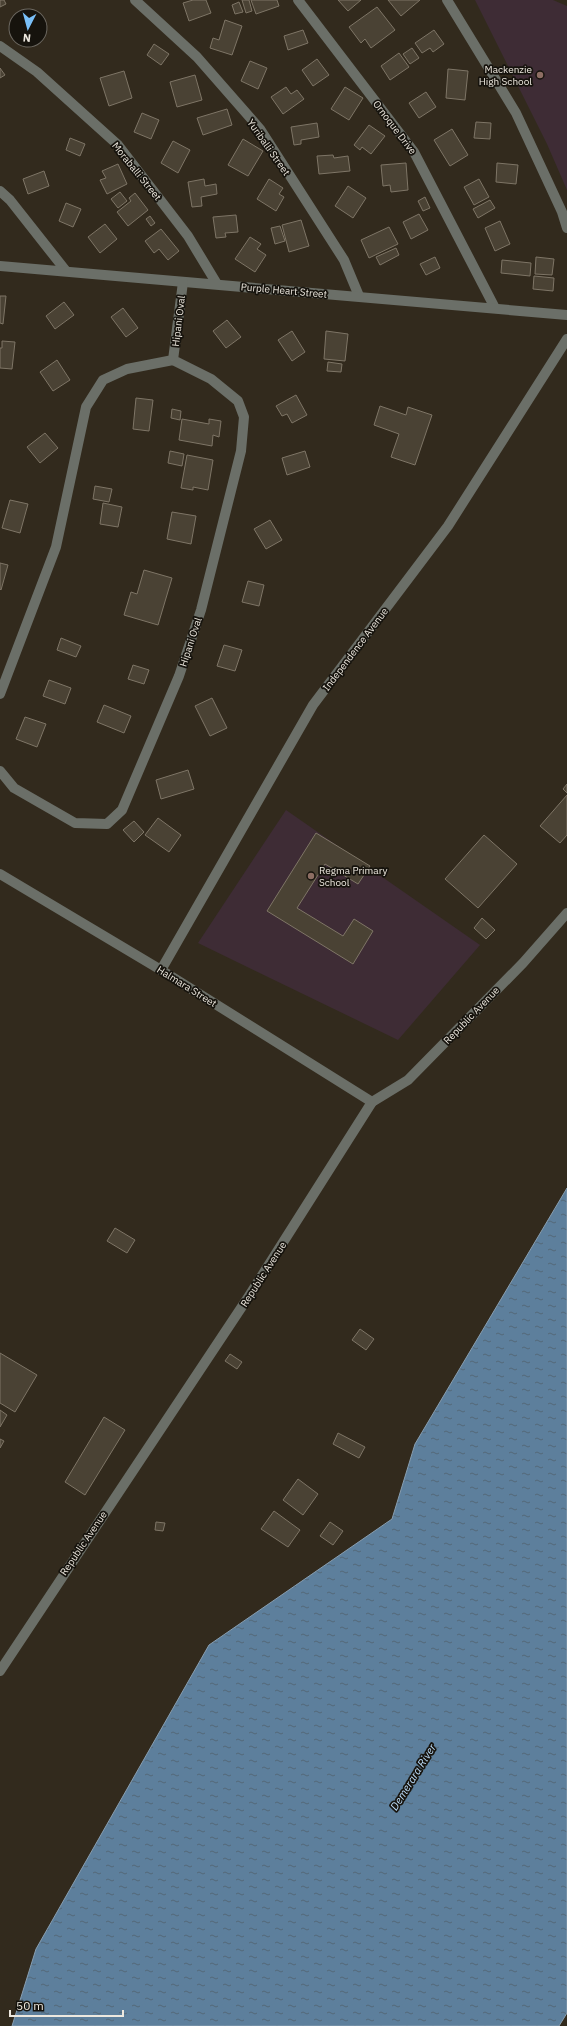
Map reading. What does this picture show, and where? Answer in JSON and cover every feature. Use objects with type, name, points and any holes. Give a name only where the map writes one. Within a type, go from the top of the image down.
[{"type":"street","name":"Yuriballi Street","points":[[136,0],[197,56],[260,130],[344,260],[359,296]]},
{"type":"street","name":"Ornoque Drive","points":[[298,0],[414,152],[495,308]]},
{"type":"street","points":[[447,0],[516,113],[562,212],[567,228]]},
{"type":"street","name":"Moraballi Street","points":[[0,46],[37,72],[118,145],[188,236],[218,284]]},
{"type":"street","points":[[0,192],[10,200],[66,271]]},
{"type":"street","name":"Purple Heart Street","points":[[0,266],[567,315]]},
{"type":"street","name":"Hipani Oval","points":[[173,360],[183,282]]},
{"type":"street","name":"Independence Avenue","points":[[161,970],[313,705],[448,526],[567,339]]},
{"type":"street","name":"Hipani Oval","points":[[0,694],[56,547],[86,407],[103,380],[127,369],[173,360],[211,379],[238,401],[244,417],[241,451],[201,610],[179,676],[122,810],[107,824],[75,823],[14,788],[0,771]]},
{"type":"street","name":"Halmara Street","points":[[0,874],[161,970],[372,1102]]},
{"type":"street","name":"Republic Avenue","points":[[0,1671],[249,1296],[372,1102],[408,1080],[523,963],[567,913]]},
{"type":"shaded area","name":"Mackenzie High School","points":[[475,0],[553,0],[567,6],[567,190],[547,144]]},
{"type":"shaded area","name":"Regma Primary School","points":[[286,810],[480,945],[398,1040],[198,943]]},
{"type":"water","name":"Demerara River","points":[[567,1188],[567,2013],[559,2026],[12,2026],[36,1949],[209,1645],[392,1519],[415,1444]]},
{"type":"building","points":[[0,0],[4,0],[6,4],[0,7]]},
{"type":"building","points":[[193,0],[206,0],[211,13],[189,21],[183,3]]},
{"type":"building","points":[[242,0],[249,0],[252,11],[246,13]]},
{"type":"building","points":[[251,0],[277,0],[279,6],[256,14]]},
{"type":"building","points":[[338,0],[361,0],[348,11]]},
{"type":"building","points":[[388,0],[420,0],[401,16]]},
{"type":"building","points":[[239,2],[243,12],[235,14],[232,5]]},
{"type":"building","points":[[377,7],[395,30],[371,48],[365,39],[361,43],[349,27]]},
{"type":"building","points":[[225,20],[242,26],[232,55],[210,48],[213,38],[219,40]]},
{"type":"building","points":[[303,30],[308,43],[288,50],[284,36]]},
{"type":"building","points":[[434,30],[444,44],[433,52],[430,48],[422,53],[415,43]]},
{"type":"building","points":[[154,44],[169,54],[161,65],[147,55]]},
{"type":"building","points":[[412,48],[419,58],[410,64],[403,54]]},
{"type":"building","points":[[399,53],[409,67],[390,80],[381,66]]},
{"type":"building","points":[[317,59],[329,75],[313,86],[302,70]]},
{"type":"building","points":[[250,61],[267,68],[258,89],[241,81]]},
{"type":"building","points":[[0,68],[5,75],[0,78]]},
{"type":"building","points":[[448,69],[468,71],[465,100],[446,98]]},
{"type":"building","points":[[124,71],[132,98],[109,106],[100,78]]},
{"type":"building","points":[[195,75],[202,100],[177,107],[170,82]]},
{"type":"building","points":[[286,87],[291,94],[297,90],[304,99],[283,114],[271,97]]},
{"type":"building","points":[[345,87],[363,98],[349,120],[331,109]]},
{"type":"building","points":[[426,92],[436,107],[419,118],[409,103]]},
{"type":"building","points":[[227,109],[232,125],[203,135],[197,118]]},
{"type":"building","points":[[142,113],[159,120],[151,139],[134,132]]},
{"type":"building","points":[[476,122],[491,123],[490,139],[474,138]]},
{"type":"building","points":[[317,123],[319,137],[301,140],[301,144],[294,145],[291,127]]},
{"type":"building","points":[[369,125],[385,136],[371,154],[362,147],[360,150],[354,145]]},
{"type":"building","points":[[452,129],[468,155],[450,166],[434,140]]},
{"type":"building","points":[[70,138],[85,144],[80,156],[66,150]]},
{"type":"building","points":[[243,139],[263,151],[248,176],[228,165]]},
{"type":"building","points":[[173,141],[190,150],[178,173],[161,163]]},
{"type":"building","points":[[333,155],[334,158],[348,156],[350,171],[319,174],[317,156]]},
{"type":"building","points":[[406,163],[408,190],[391,192],[390,185],[383,186],[381,165]]},
{"type":"building","points":[[497,163],[518,165],[516,184],[496,182]]},
{"type":"building","points":[[118,164],[127,184],[107,194],[100,180],[106,178],[102,171]]},
{"type":"building","points":[[44,171],[49,186],[28,194],[23,179]]},
{"type":"building","points":[[204,179],[205,186],[216,184],[217,194],[201,197],[202,206],[192,207],[188,182]]},
{"type":"building","points":[[269,179],[283,188],[279,194],[284,197],[276,211],[257,199]]},
{"type":"building","points":[[479,179],[489,197],[474,205],[464,187]]},
{"type":"building","points":[[348,186],[366,198],[353,218],[335,206]]},
{"type":"building","points":[[120,192],[127,201],[118,208],[111,199]]},
{"type":"building","points":[[135,193],[148,210],[128,226],[117,212],[131,201],[129,198]]},
{"type":"building","points":[[425,197],[430,208],[423,211],[418,201]]},
{"type":"building","points":[[490,200],[495,208],[478,218],[473,209]]},
{"type":"building","points":[[66,203],[81,209],[73,227],[59,221]]},
{"type":"building","points":[[419,214],[428,230],[411,239],[403,222]]},
{"type":"building","points":[[236,215],[238,232],[225,233],[226,237],[216,238],[213,217]]},
{"type":"building","points":[[150,216],[155,223],[151,226],[146,219]]},
{"type":"building","points":[[301,220],[309,246],[289,252],[282,225]]},
{"type":"building","points":[[500,221],[510,244],[495,251],[485,228]]},
{"type":"building","points":[[105,224],[117,239],[100,253],[88,237]]},
{"type":"building","points":[[280,226],[285,241],[275,244],[271,228]]},
{"type":"building","points":[[389,227],[398,244],[369,258],[361,240]]},
{"type":"building","points":[[161,229],[179,251],[168,260],[159,249],[154,253],[145,241]]},
{"type":"building","points":[[250,237],[261,244],[257,249],[266,255],[255,272],[235,259]]},
{"type":"building","points":[[396,248],[399,255],[380,265],[376,257]]},
{"type":"building","points":[[435,257],[440,268],[426,275],[420,264]]},
{"type":"building","points":[[536,257],[554,259],[552,275],[535,274]]},
{"type":"building","points":[[502,260],[531,263],[530,276],[501,273]]},
{"type":"building","points":[[534,276],[554,278],[553,291],[533,289]]},
{"type":"building","points":[[0,296],[6,296],[3,324],[0,323]]},
{"type":"building","points":[[64,302],[74,315],[55,329],[46,316]]},
{"type":"building","points":[[123,308],[138,328],[126,337],[111,317]]},
{"type":"building","points":[[227,320],[241,337],[226,348],[213,331]]},
{"type":"building","points":[[292,331],[305,352],[292,361],[278,340]]},
{"type":"building","points":[[326,331],[348,334],[345,361],[324,359]]},
{"type":"building","points":[[2,341],[15,342],[12,369],[0,368],[0,348],[2,348]]},
{"type":"building","points":[[57,360],[70,380],[53,391],[40,372]]},
{"type":"building","points":[[328,362],[342,364],[341,372],[327,371]]},
{"type":"building","points":[[296,395],[307,415],[292,423],[287,414],[282,416],[276,406]]},
{"type":"building","points":[[136,398],[153,400],[149,431],[133,429]]},
{"type":"building","points":[[380,406],[406,415],[408,407],[432,415],[415,465],[391,457],[399,434],[374,425]]},
{"type":"building","points":[[172,409],[181,411],[180,420],[171,418]]},
{"type":"building","points":[[182,419],[209,424],[209,419],[221,421],[219,437],[213,435],[212,446],[179,440]]},
{"type":"building","points":[[45,433],[58,448],[40,463],[27,447]]},
{"type":"building","points":[[170,451],[184,454],[182,466],[168,463]]},
{"type":"building","points":[[305,451],[310,467],[287,475],[282,458]]},
{"type":"building","points":[[187,455],[213,460],[208,490],[193,487],[193,490],[181,488]]},
{"type":"building","points":[[95,486],[112,489],[109,502],[93,499]]},
{"type":"building","points":[[10,500],[28,504],[20,533],[2,528]]},
{"type":"building","points":[[103,503],[122,507],[118,527],[100,524]]},
{"type":"building","points":[[172,512],[196,516],[191,544],[167,539]]},
{"type":"building","points":[[270,520],[282,540],[266,549],[254,529]]},
{"type":"building","points":[[0,563],[8,565],[1,590],[0,589]]},
{"type":"building","points":[[144,570],[172,578],[158,625],[124,615],[131,592],[137,594]]},
{"type":"building","points":[[248,581],[264,585],[259,606],[242,602]]},
{"type":"building","points":[[61,638],[81,646],[76,657],[57,650]]},
{"type":"building","points":[[224,645],[242,650],[235,671],[217,666]]},
{"type":"building","points":[[133,665],[149,670],[144,684],[128,679]]},
{"type":"building","points":[[49,680],[71,688],[65,704],[43,696]]},
{"type":"building","points":[[212,698],[227,728],[210,736],[195,706]]},
{"type":"building","points":[[104,705],[131,716],[124,733],[97,722]]},
{"type":"building","points":[[25,717],[46,724],[37,747],[16,739]]},
{"type":"building","points":[[188,770],[194,789],[161,799],[156,780]]},
{"type":"building","points":[[567,784],[567,793],[563,789]]},
{"type":"building","points":[[567,795],[567,835],[560,843],[540,826]]},
{"type":"building","points":[[158,818],[181,835],[169,852],[145,835]]},
{"type":"building","points":[[134,821],[144,832],[134,842],[123,830]]},
{"type":"building","points":[[316,833],[370,866],[358,884],[325,864],[297,908],[343,936],[354,919],[373,931],[353,964],[267,911]]},
{"type":"building","points":[[484,835],[517,864],[478,908],[445,879]]},
{"type":"building","points":[[482,918],[495,930],[486,939],[474,928]]},
{"type":"building","points":[[115,1228],[135,1240],[127,1253],[107,1241]]},
{"type":"building","points":[[360,1329],[374,1339],[366,1350],[352,1340]]},
{"type":"building","points":[[0,1353],[37,1375],[15,1412],[0,1403]]},
{"type":"building","points":[[230,1354],[242,1362],[237,1369],[225,1361]]},
{"type":"building","points":[[0,1410],[7,1415],[0,1427]]},
{"type":"building","points":[[104,1417],[125,1430],[85,1495],[65,1482]]},
{"type":"building","points":[[338,1433],[365,1447],[359,1458],[333,1444]]},
{"type":"building","points":[[0,1439],[4,1441],[0,1448]]},
{"type":"building","points":[[298,1479],[318,1494],[303,1515],[283,1500]]},
{"type":"building","points":[[274,1511],[300,1530],[288,1547],[261,1529]]},
{"type":"building","points":[[156,1522],[165,1523],[163,1531],[155,1530]]},
{"type":"building","points":[[330,1522],[343,1531],[333,1545],[320,1536]]},
{"type":"place","name":"Mackenzie High School","points":[[540,75]]},
{"type":"place","name":"Regma Primary School","points":[[311,876]]}]
